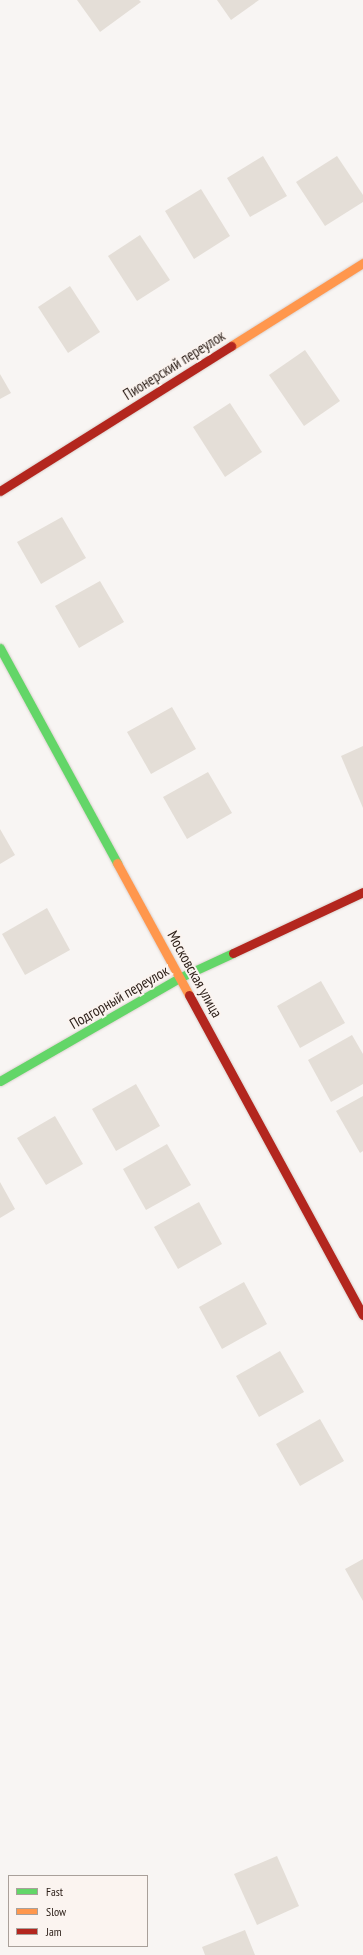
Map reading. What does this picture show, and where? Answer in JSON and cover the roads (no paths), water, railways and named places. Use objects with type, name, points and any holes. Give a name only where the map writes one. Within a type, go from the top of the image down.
[{"type":"street","name":"Пионерский переулок","points":[[0,491],[363,263]]},
{"type":"street","name":"Московская улица","points":[[0,648],[181,977],[363,1315]]},
{"type":"street","name":"Подгорный переулок","points":[[0,1081],[181,977],[363,892]]}]
